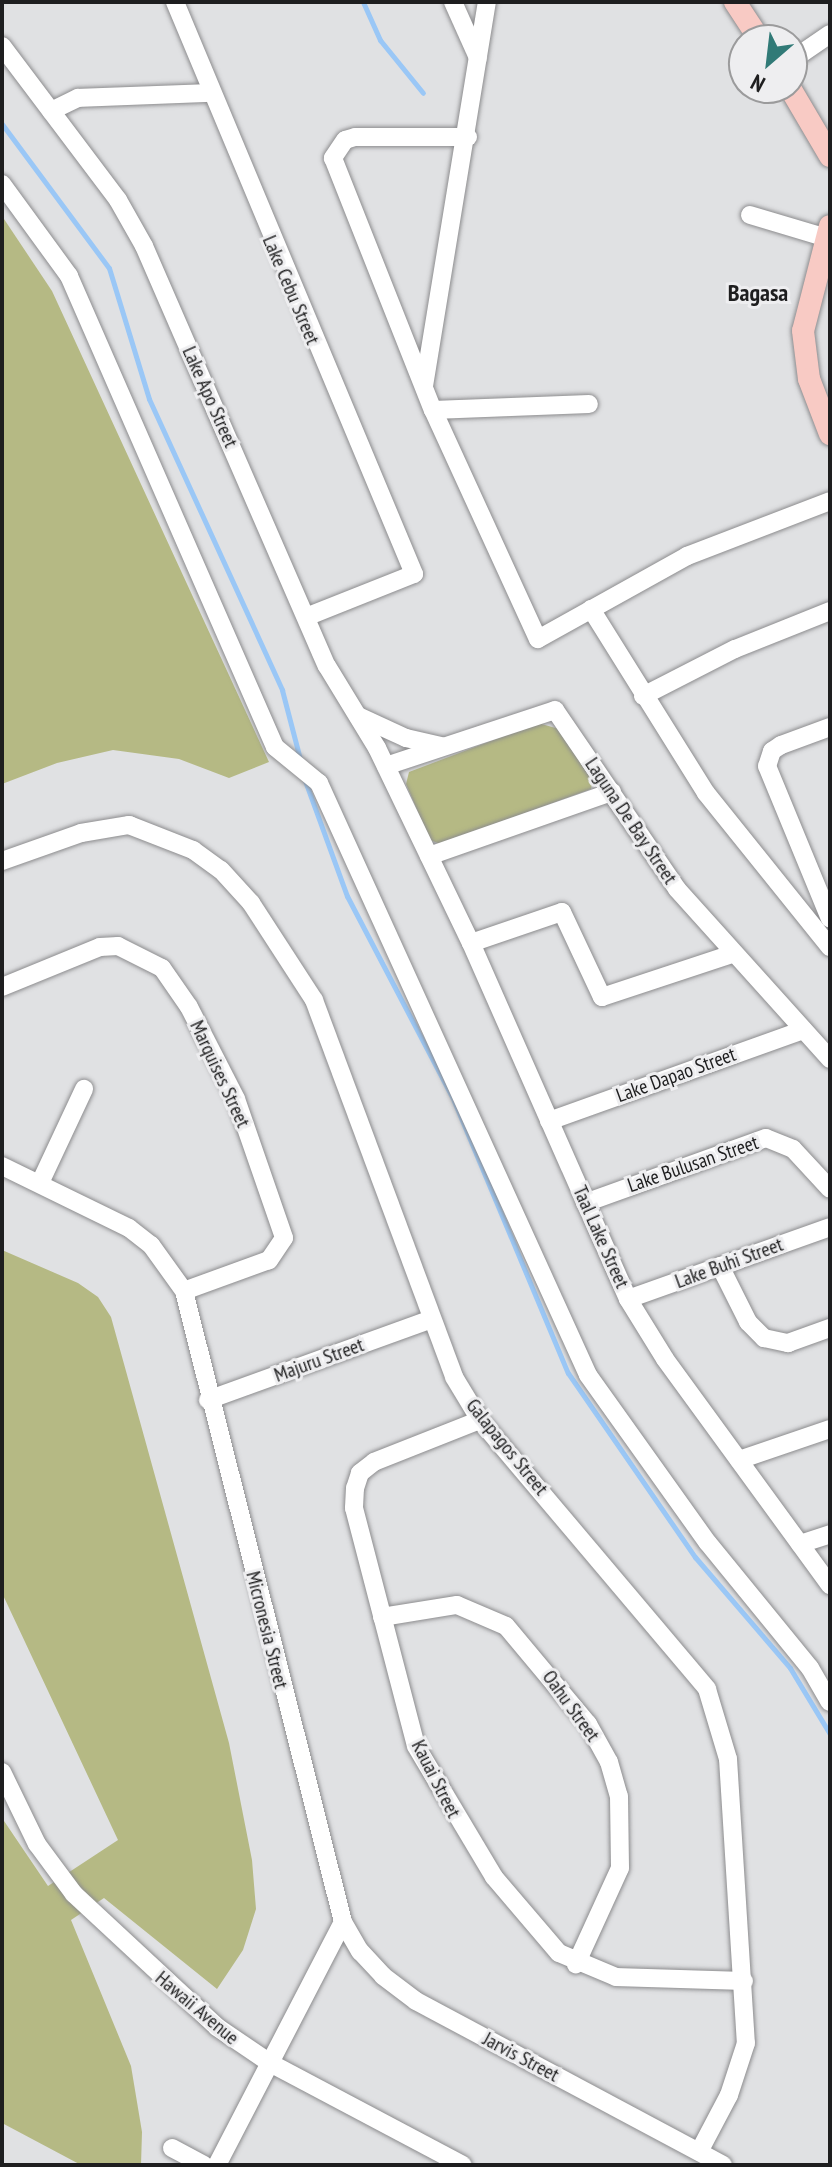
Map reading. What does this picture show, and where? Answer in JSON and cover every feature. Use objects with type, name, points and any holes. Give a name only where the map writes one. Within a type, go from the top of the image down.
[{"type":"main road","points":[[735,2],[749,24]]},
{"type":"main road","points":[[799,104],[830,156]]},
{"type":"main road","points":[[828,232],[803,331],[809,379],[830,434]]},
{"type":"street","name":"Lake Cebu Street","points":[[175,2],[209,93],[414,574],[306,617]]},
{"type":"street","points":[[453,2],[479,61]]},
{"type":"street","points":[[423,387],[468,137],[487,2]]},
{"type":"street","points":[[808,49],[830,34]]},
{"type":"street","name":"Lake Apo Street","points":[[2,46],[118,200],[144,246],[306,617],[355,715],[386,766]]},
{"type":"street","points":[[51,111],[78,98],[209,93]]},
{"type":"street","points":[[468,137],[355,137],[345,140],[333,158],[423,387],[538,639],[687,556],[830,501]]},
{"type":"street","points":[[2,184],[69,276],[269,736],[282,754],[319,783],[588,1375],[708,1543],[810,1668],[830,1702]]},
{"type":"street","points":[[750,215],[828,232]]},
{"type":"street","points":[[433,410],[589,404]]},
{"type":"street","points":[[591,609],[643,696],[741,842],[830,947]]},
{"type":"street","points":[[643,696],[735,649],[830,611]]},
{"type":"street","name":"Laguna De Bay Street","points":[[386,766],[555,710],[677,889],[732,954],[830,1059]]},
{"type":"street","points":[[355,715],[406,738],[445,747]]},
{"type":"street","points":[[830,727],[781,745],[772,751],[767,766],[830,919]]},
{"type":"street","name":"Taal Lake Street","points":[[386,766],[471,943],[628,1299],[830,1585]]},
{"type":"street","points":[[429,856],[612,792]]},
{"type":"street","name":"Galapagos Street","points":[[2,861],[81,833],[129,825],[161,835],[221,870],[251,903],[314,1000],[341,1064],[429,1320],[454,1377],[480,1420],[707,1689],[728,1759],[746,2043],[739,2068],[699,2152]]},
{"type":"street","points":[[471,943],[562,912],[602,997],[732,954]]},
{"type":"street","name":"Marquises Street","points":[[2,987],[100,947],[118,946],[162,968],[189,1007],[236,1099],[284,1238],[269,1260],[184,1291]]},
{"type":"street","name":"Lake Dapao Street","points":[[549,1121],[803,1030]]},
{"type":"street","points":[[40,1183],[84,1089]]},
{"type":"street","name":"Lake Bulusan Street","points":[[585,1203],[766,1138],[793,1149],[830,1189]]},
{"type":"street","name":"Micronesia Street","points":[[2,1166],[129,1228],[151,1245],[184,1291],[208,1400],[343,1922]]},
{"type":"street","name":"Lake Buhi Street","points":[[628,1299],[830,1227]]},
{"type":"street","points":[[720,1266],[748,1322],[764,1338],[788,1343],[830,1328]]},
{"type":"street","name":"Majuru Street","points":[[208,1400],[429,1320]]},
{"type":"street","name":"Kauai Street","points":[[480,1420],[374,1462],[360,1473],[354,1508],[416,1746],[460,1826],[540,1935],[576,1964],[616,1977],[744,1981]]},
{"type":"street","points":[[739,1460],[830,1429]]},
{"type":"street","points":[[800,1544],[830,1534]]},
{"type":"street","name":"Oahu Street","points":[[382,1617],[457,1605],[506,1626],[588,1724],[609,1762],[619,1796],[620,1868],[576,1964]]},
{"type":"street","name":"Hawaii Avenue","points":[[2,1772],[37,1844],[74,1894],[217,2027],[270,2063],[463,2165]]},
{"type":"street","points":[[217,2165],[343,1922]]},
{"type":"street","name":"Jarvis Street","points":[[343,1922],[383,1976],[416,2001],[723,2165]]},
{"type":"street","points":[[172,2148],[204,2165]]},
{"type":"green space","points":[[2,216],[52,291],[269,762],[229,778],[179,759],[113,750],[57,763],[2,784]]},
{"type":"green space","points":[[538,723],[559,729],[593,780],[591,789],[440,844],[430,840],[406,784],[409,772]]},
{"type":"green space","points":[[2,1250],[78,1283],[98,1297],[111,1317],[229,1743],[252,1860],[256,1909],[243,1950],[217,1989],[104,1898],[71,1920],[131,2066],[142,2132],[141,2165],[81,2165],[2,2123],[2,1818],[48,1886],[118,1840],[2,1593]]},
{"type":"waterway","points":[[363,2],[380,40],[423,93]]},
{"type":"waterway","points":[[2,124],[109,268],[149,399],[282,690],[300,759]]},
{"type":"waterway","points":[[304,778],[347,896],[454,1101],[568,1373],[695,1557],[790,1668],[830,1734]]},
{"type":"district","name":"Bagasa","points":[[758,293]]}]
